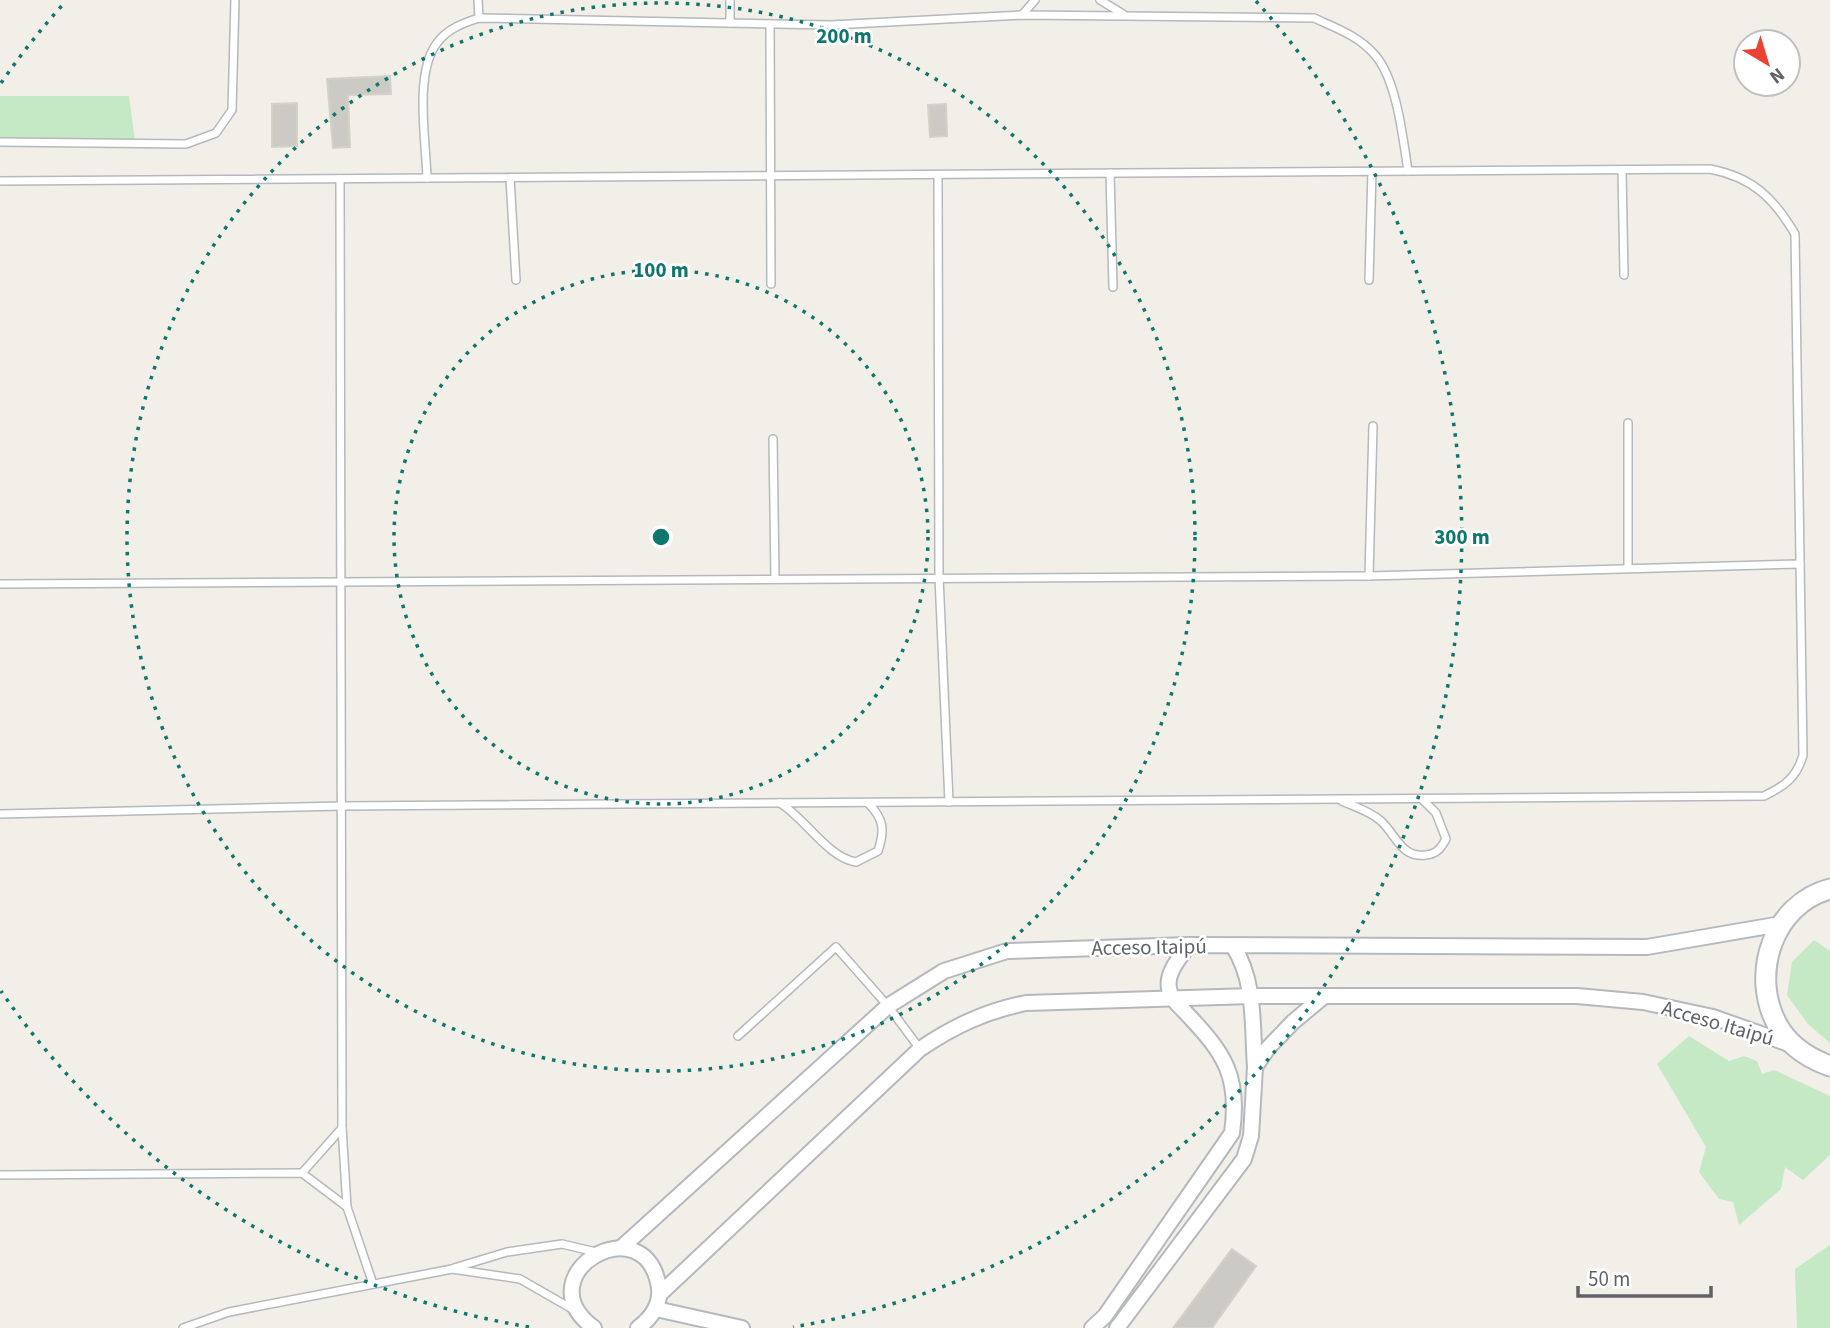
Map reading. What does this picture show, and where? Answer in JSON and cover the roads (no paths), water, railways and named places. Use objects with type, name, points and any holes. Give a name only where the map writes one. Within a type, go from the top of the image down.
[{"type":"street","points":[[1827,886],[1799,904],[1781,924],[1769,947],[1766,987],[1777,1025],[1794,1046],[1812,1059],[1830,1066]]},
{"type":"street","name":"Acceso Itaipú","points":[[621,1248],[888,1006],[944,971],[1007,951],[1189,945],[1647,947],[1781,924]]},
{"type":"street","points":[[1092,1328],[1105,1316],[1232,1133],[1236,1104],[1230,1071],[1221,1052],[1172,999],[1168,987],[1170,975],[1189,945]]},
{"type":"street","points":[[1117,1328],[1244,1159],[1251,1136],[1255,1067],[1252,996],[1240,956],[1233,946]]},
{"type":"street","name":"Acceso Itaipú","points":[[649,1316],[920,1049],[947,1030],[989,1010],[1026,1003],[1252,996],[1577,996],[1643,1002],[1713,1017],[1794,1046]]},
{"type":"street","points":[[1255,1067],[1284,1030],[1323,997]]},
{"type":"street","points":[[586,1322],[573,1298],[573,1283],[585,1261],[597,1252],[621,1248],[635,1252],[649,1262],[657,1276],[649,1316],[742,1328]]},
{"type":"lane","points":[[0,142],[186,144],[216,133],[232,110],[235,0]]},
{"type":"lane","points":[[478,0],[478,18]]},
{"type":"lane","points":[[730,0],[730,23]]},
{"type":"lane","points":[[1022,15],[1035,0]]},
{"type":"lane","points":[[1100,0],[1127,16]]},
{"type":"lane","points":[[427,178],[424,93],[426,62],[437,42],[455,26],[478,18],[831,25],[1022,15],[1314,18],[1351,34],[1376,56],[1387,77],[1402,130],[1408,171]]},
{"type":"lane","points":[[770,24],[771,284]]},
{"type":"lane","points":[[0,181],[1710,169],[1736,175],[1756,186],[1775,202],[1796,234],[1803,755],[1799,770],[1782,788],[1765,796],[342,806],[0,814]]},
{"type":"lane","points":[[1622,170],[1625,275]]},
{"type":"lane","points":[[1369,280],[1372,171]]},
{"type":"lane","points":[[1110,173],[1113,287]]},
{"type":"lane","points":[[938,175],[939,577],[949,802]]},
{"type":"lane","points":[[510,178],[516,280]]},
{"type":"lane","points":[[340,179],[342,1127],[347,1207],[373,1284]]},
{"type":"lane","points":[[1628,423],[1628,568]]},
{"type":"lane","points":[[1369,576],[1373,426]]},
{"type":"lane","points":[[773,439],[775,578]]},
{"type":"lane","points":[[0,584],[1369,576],[1800,564]]},
{"type":"lane","points":[[1338,799],[1380,821],[1403,850],[1415,856],[1432,855],[1441,848],[1446,839],[1436,813],[1421,799]]},
{"type":"lane","points":[[779,803],[797,814],[837,855],[856,862],[878,851],[885,831],[879,814],[868,803]]},
{"type":"lane","points":[[738,1036],[835,947],[888,1006],[920,1049]]},
{"type":"lane","points":[[302,1172],[342,1127]]},
{"type":"lane","points":[[0,1175],[302,1172],[347,1207]]},
{"type":"lane","points":[[183,1328],[229,1312],[452,1269],[507,1252],[562,1244],[597,1252]]},
{"type":"lane","points":[[452,1269],[520,1279],[586,1322]]}]
